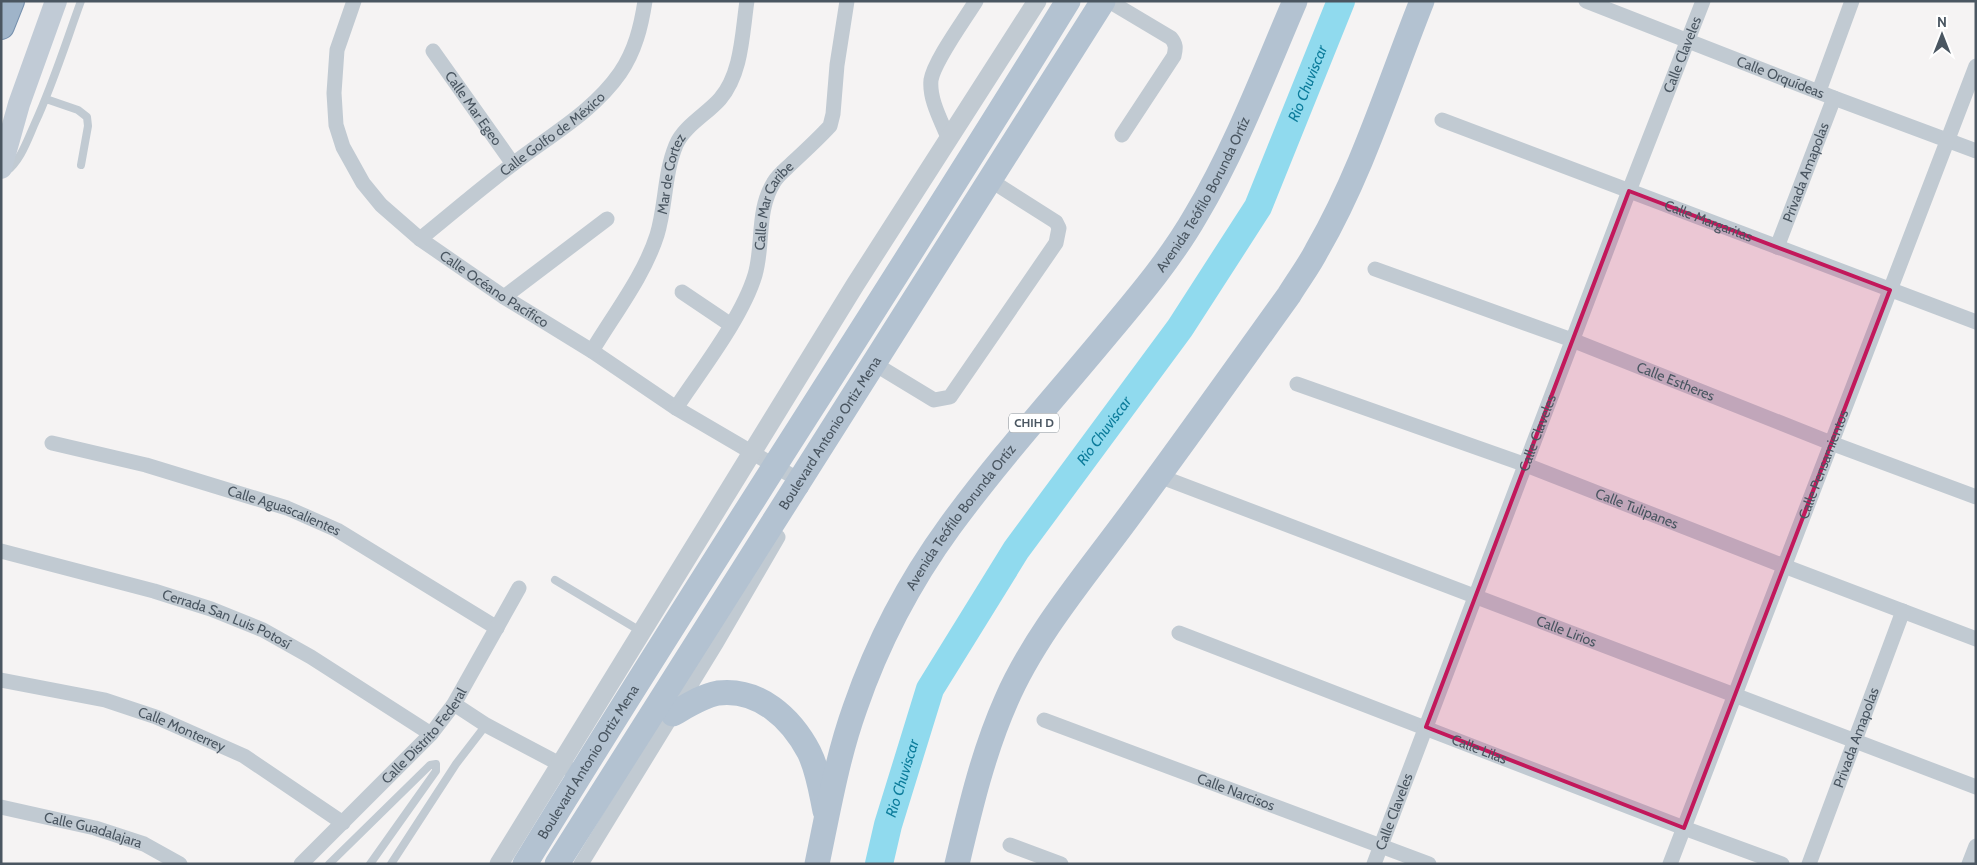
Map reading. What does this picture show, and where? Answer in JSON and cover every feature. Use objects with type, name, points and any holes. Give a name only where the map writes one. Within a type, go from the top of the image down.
[{"type":"highway","points":[[1,26],[11,1]]},
{"type":"main road","points":[[1,168],[19,104],[56,1]]},
{"type":"main road","name":"Boulevard Antonio Ortiz Mena","points":[[524,864],[537,824],[570,770],[774,465],[955,184],[1068,1]]},
{"type":"main road","name":"Boulevard Antonio Ortiz Mena","points":[[557,864],[1103,1]]},
{"type":"main road","name":"Avenida Teófilo Borunda Ortíz","points":[[817,864],[826,819],[854,709],[871,664],[889,625],[949,527],[1152,280],[1196,216],[1223,165],[1295,1]]},
{"type":"main road","points":[[957,864],[976,784],[1006,700],[1031,653],[1072,593],[1289,295],[1317,250],[1341,203],[1366,146],[1422,1]]},
{"type":"main road","points":[[673,714],[698,700],[718,693],[744,693],[772,706],[795,730],[809,753],[817,773],[826,819]]},
{"type":"street","name":"Calle Océano Pacífico","points":[[354,1],[337,50],[334,93],[336,125],[344,147],[362,183],[381,205],[420,239],[504,297],[592,351],[676,408],[799,480]]},
{"type":"street","name":"Calle Golfo de México","points":[[420,239],[513,164],[590,106],[620,73],[632,52],[641,28],[645,1]]},
{"type":"street","name":"Mar de Cortez","points":[[592,351],[647,261],[657,234],[668,168],[676,143],[690,126],[719,100],[731,85],[738,62],[746,1]]},
{"type":"street","name":"Calle Mar Caribe","points":[[676,408],[731,325],[746,298],[755,274],[760,250],[762,216],[766,196],[775,180],[830,126],[847,1]]},
{"type":"street","points":[[949,140],[932,94],[931,80],[936,66],[976,1]]},
{"type":"street","name":"Boulevard Antonio Ortiz Mena","points":[[570,770],[642,632],[751,452],[860,277],[1037,1]]},
{"type":"street","points":[[1108,1],[1171,38],[1175,43],[1176,49],[1174,56],[1122,135]]},
{"type":"street","name":"Calle Orquídeas","points":[[1586,1],[1834,98],[1976,150]]},
{"type":"street","name":"Calle Claveles","points":[[1374,864],[1628,191],[1703,1]]},
{"type":"street","points":[[1820,91],[1852,1]]},
{"type":"street","name":"Calle Mar Egeo","points":[[433,52],[513,164]]},
{"type":"street","name":"Calle Pensamientos","points":[[1670,864],[1976,66]]},
{"type":"street","name":"Privada Amapolas","points":[[1777,247],[1834,98]]},
{"type":"street","name":"Calle Margaritas","points":[[1442,120],[1976,322]]},
{"type":"street","points":[[873,363],[934,400],[943,400],[950,397],[1056,243],[1059,228],[1056,222],[990,180]]},
{"type":"street","points":[[504,297],[606,218]]},
{"type":"street","name":"Calle Estheres","points":[[1375,269],[1572,340],[1831,443],[1976,497]]},
{"type":"street","points":[[682,292],[731,325]]},
{"type":"street","name":"Calle Tulipanes","points":[[1297,384],[1526,465],[1976,639]]},
{"type":"street","name":"Calle Aguascalientes","points":[[52,443],[146,464],[287,508],[337,530],[497,628]]},
{"type":"street","name":"Calle Lirios","points":[[1159,476],[1976,787]]},
{"type":"street","points":[[581,864],[673,714],[791,513],[800,494],[799,480]]},
{"type":"street","name":"Cerrada San Luis Potosí","points":[[1,551],[154,592],[210,609],[263,630],[311,657],[431,734]]},
{"type":"street","name":"Calle Distrito Federal","points":[[301,864],[431,734],[454,704],[519,588]]},
{"type":"street","name":"Privada Amapolas","points":[[1809,864],[1903,611]]},
{"type":"street","name":"Calle Lilas","points":[[1180,633],[1782,864]]},
{"type":"street","name":"Calle Monterrey","points":[[1,680],[105,700],[156,717],[244,756],[343,822]]},
{"type":"street","points":[[454,704],[486,725],[570,770]]},
{"type":"street","name":"Calle Narcisos","points":[[1044,720],[1429,864]]},
{"type":"street","name":"Calle Guadalajara","points":[[1,807],[95,828],[144,844],[180,864]]},
{"type":"street","name":"Boulevard Antonio Ortiz Mena","points":[[499,864],[537,824]]},
{"type":"street","points":[[1010,845],[1061,864]]},
{"type":"street","points":[[1969,864],[1976,846]]},
{"type":"lane","points":[[1,177],[12,168],[23,150],[46,99],[81,1]]},
{"type":"lane","points":[[46,99],[78,110],[87,117],[88,126],[81,165]]},
{"type":"lane","points":[[555,580],[642,632]]},
{"type":"lane","points":[[391,864],[456,764],[486,725]]},
{"type":"lane","points":[[329,864],[430,766],[436,764],[436,771],[370,864]]},
{"type":"highlighted area","points":[[1629,191],[1890,290],[1684,828],[1426,727]]},
{"type":"waterway","name":"Rio Chuviscar","points":[[879,864],[888,825],[930,689],[1016,550],[1180,328],[1258,207],[1341,1]]}]
